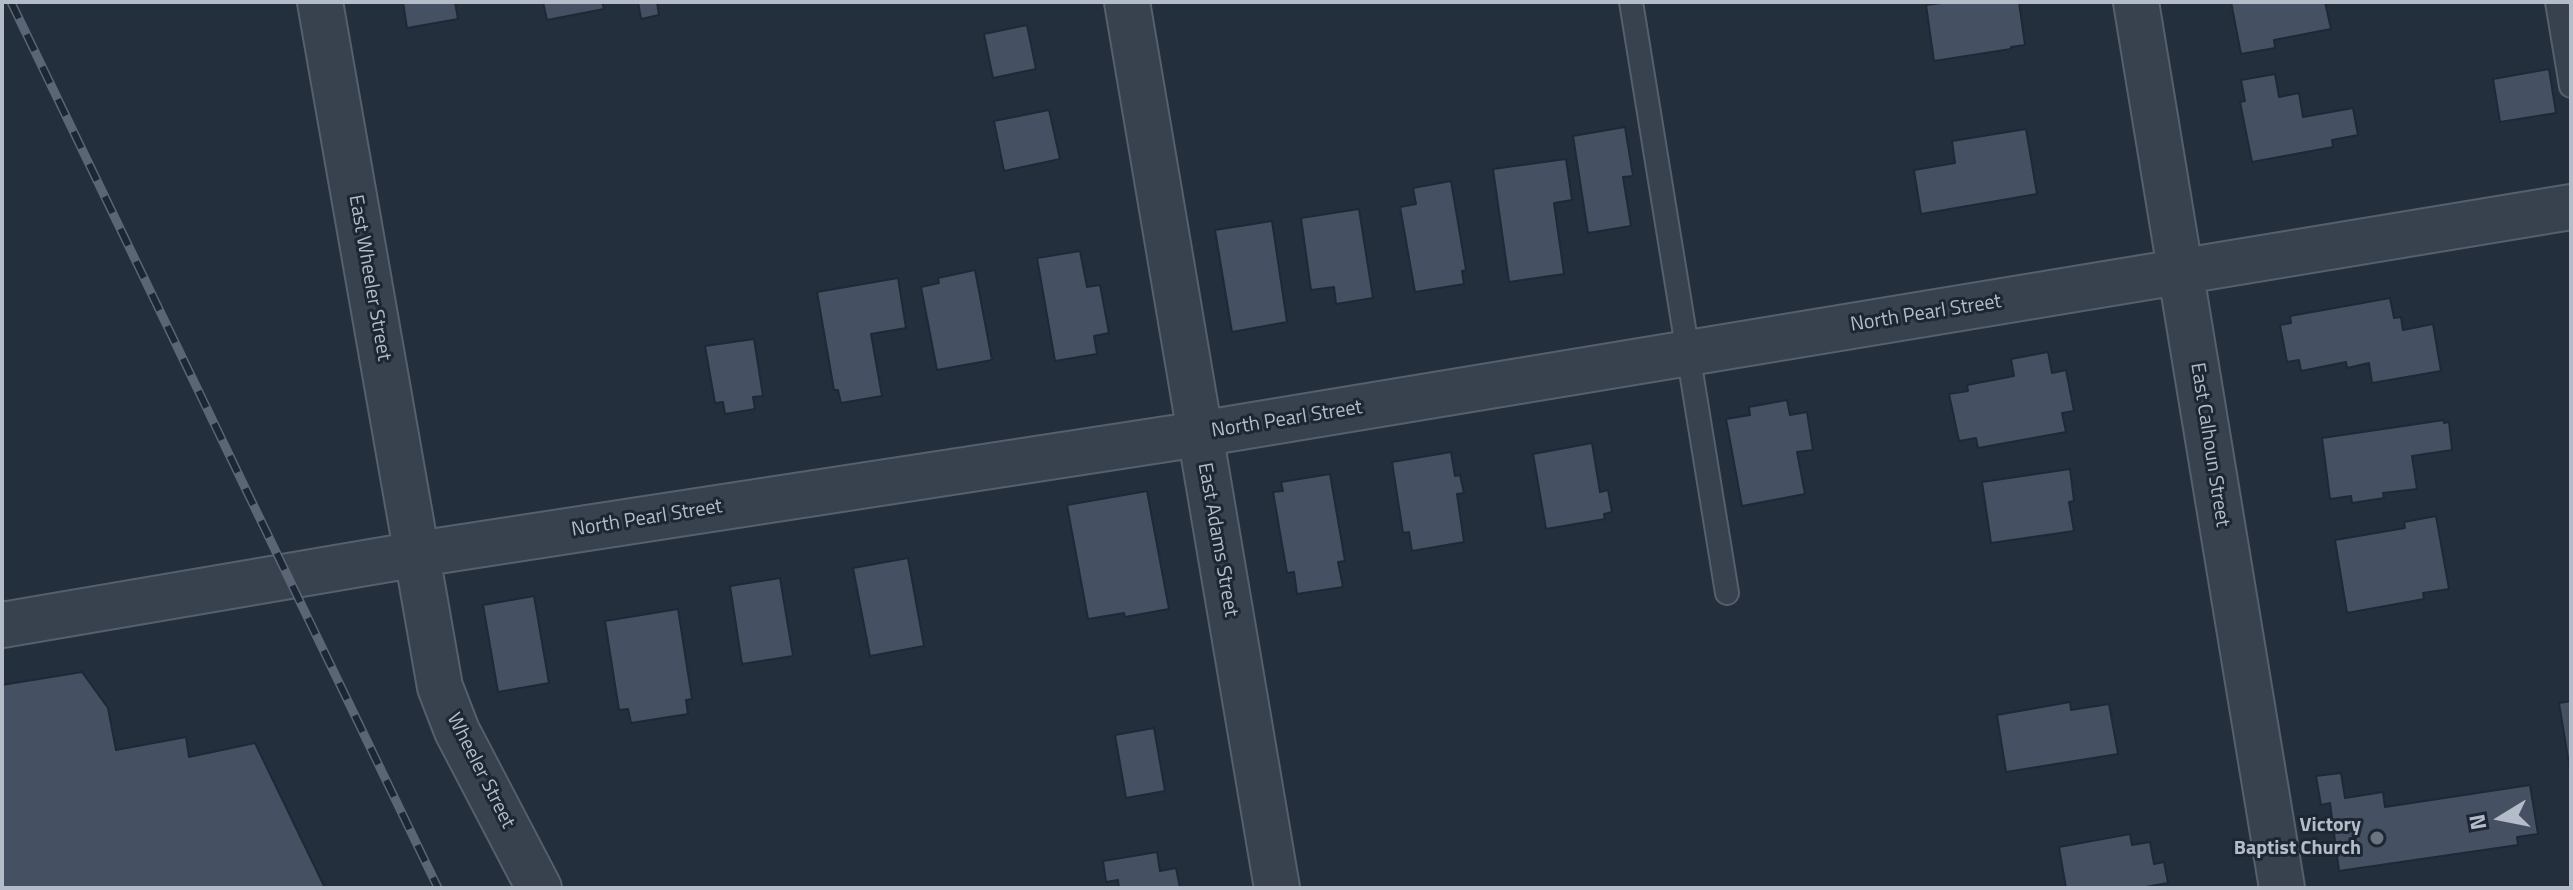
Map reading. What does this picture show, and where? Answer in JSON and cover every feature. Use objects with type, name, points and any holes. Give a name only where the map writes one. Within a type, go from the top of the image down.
[{"type":"street","name":"East Wheeler Street","points":[[320,2],[418,554]]},
{"type":"street","name":"East Adams Street","points":[[1127,2],[1277,888]]},
{"type":"street","name":"East Calhoun Street","points":[[2136,2],[2282,888]]},
{"type":"street","name":"North Pearl Street","points":[[2,625],[418,554],[1199,434],[2571,207]]},
{"type":"street","name":"Wheeler Street","points":[[418,554],[440,687],[457,731],[539,888]]},
{"type":"lane","points":[[1631,2],[1727,593]]},
{"type":"lane","points":[[2557,2],[2571,86]]},
{"type":"building","points":[[403,2],[455,2],[458,19],[407,28]]},
{"type":"building","points":[[543,2],[602,2],[604,9],[547,20]]},
{"type":"building","points":[[638,2],[657,2],[659,15],[641,19]]},
{"type":"building","points":[[2019,2],[2025,45],[1934,61],[1926,5]]},
{"type":"building","points":[[2231,2],[2325,2],[2331,29],[2274,40],[2275,48],[2241,54]]},
{"type":"building","points":[[1027,25],[1036,69],[993,78],[984,34]]},
{"type":"building","points":[[2549,69],[2556,113],[2500,122],[2493,79]]},
{"type":"building","points":[[2275,74],[2279,97],[2299,93],[2303,117],[2353,108],[2358,135],[2332,140],[2333,147],[2252,162],[2240,102],[2245,101],[2241,80]]},
{"type":"building","points":[[1049,110],[1060,159],[1004,171],[994,121]]},
{"type":"building","points":[[1625,127],[1633,176],[1623,177],[1631,226],[1588,233],[1573,136]]},
{"type":"building","points":[[2026,129],[2037,194],[1921,214],[1914,170],[1955,163],[1952,141]]},
{"type":"building","points":[[1566,159],[1572,200],[1554,203],[1564,274],[1509,282],[1493,169]]},
{"type":"building","points":[[1451,181],[1466,270],[1462,271],[1464,284],[1415,292],[1400,207],[1416,204],[1413,188]]},
{"type":"building","points":[[1359,209],[1373,298],[1336,304],[1334,287],[1311,290],[1301,218]]},
{"type":"building","points":[[1272,221],[1287,322],[1232,332],[1215,230]]},
{"type":"building","points":[[1080,251],[1087,287],[1100,285],[1109,333],[1094,336],[1097,354],[1055,361],[1037,258]]},
{"type":"building","points":[[975,270],[992,360],[937,370],[921,287],[939,283],[938,278]]},
{"type":"building","points":[[898,278],[906,328],[871,334],[882,396],[841,403],[838,390],[834,390],[817,292]]},
{"type":"building","points":[[2390,298],[2394,318],[2401,317],[2403,330],[2433,324],[2441,371],[2372,383],[2369,363],[2347,368],[2346,362],[2301,371],[2299,360],[2287,362],[2280,325],[2291,323],[2290,316]]},
{"type":"building","points":[[754,339],[763,396],[753,397],[755,409],[725,414],[723,402],[715,403],[705,346]]},
{"type":"building","points":[[2048,352],[2052,373],[2066,370],[2074,411],[2062,413],[2066,432],[1978,448],[1976,438],[1959,441],[1949,394],[1968,391],[1967,385],[2014,376],[2011,359]]},
{"type":"building","points":[[1787,400],[1790,415],[1807,412],[1813,450],[1797,452],[1805,494],[1742,506],[1726,419],[1750,415],[1749,407]]},
{"type":"building","points":[[2444,420],[2444,423],[2449,422],[2452,450],[2412,456],[2417,489],[2383,493],[2384,498],[2352,503],[2351,496],[2330,499],[2322,438]]},
{"type":"building","points":[[1592,443],[1600,492],[1608,490],[1612,512],[1604,514],[1605,519],[1546,529],[1533,454]]},
{"type":"building","points":[[1451,452],[1455,476],[1460,475],[1464,493],[1457,494],[1464,542],[1412,551],[1409,532],[1403,533],[1392,462]]},
{"type":"building","points":[[2070,469],[2074,501],[2069,502],[2074,531],[1991,543],[1982,482]]},
{"type":"building","points":[[1330,474],[1345,561],[1338,562],[1343,587],[1297,594],[1294,572],[1287,573],[1273,492],[1283,491],[1281,482]]},
{"type":"building","points":[[1147,491],[1169,609],[1125,617],[1124,613],[1088,619],[1067,505]]},
{"type":"building","points":[[2436,516],[2449,589],[2423,593],[2424,599],[2347,613],[2335,540],[2405,528],[2404,522]]},
{"type":"building","points":[[908,558],[924,646],[870,656],[853,568]]},
{"type":"building","points":[[780,578],[793,656],[742,664],[730,586]]},
{"type":"building","points":[[534,596],[549,683],[498,692],[483,605]]},
{"type":"building","points":[[678,609],[692,699],[686,700],[688,714],[631,723],[628,709],[619,710],[605,621]]},
{"type":"building","points":[[82,672],[108,708],[116,750],[186,737],[189,757],[255,743],[325,888],[2,888],[2,685]]},
{"type":"building","points":[[2571,701],[2571,776],[2559,703]]},
{"type":"building","points":[[2070,702],[2071,710],[2109,704],[2118,754],[2006,772],[1997,715]]},
{"type":"building","points":[[1154,728],[1165,791],[1126,798],[1115,735]]},
{"type":"building","points":[[2341,773],[2345,798],[2383,792],[2385,807],[2530,785],[2538,834],[2517,837],[2518,845],[2339,871],[2330,803],[2321,805],[2316,776]]},
{"type":"building","points":[[2130,834],[2132,845],[2150,842],[2154,864],[2164,862],[2168,883],[2140,888],[2066,888],[2059,847]]},
{"type":"building","points":[[1157,852],[1160,871],[1176,868],[1180,888],[1119,888],[1118,880],[1106,882],[1103,861]]},
{"type":"railway","points":[[11,2],[438,888]]},
{"type":"place","name":"Victory Baptist Church","points":[[2377,838]]}]
